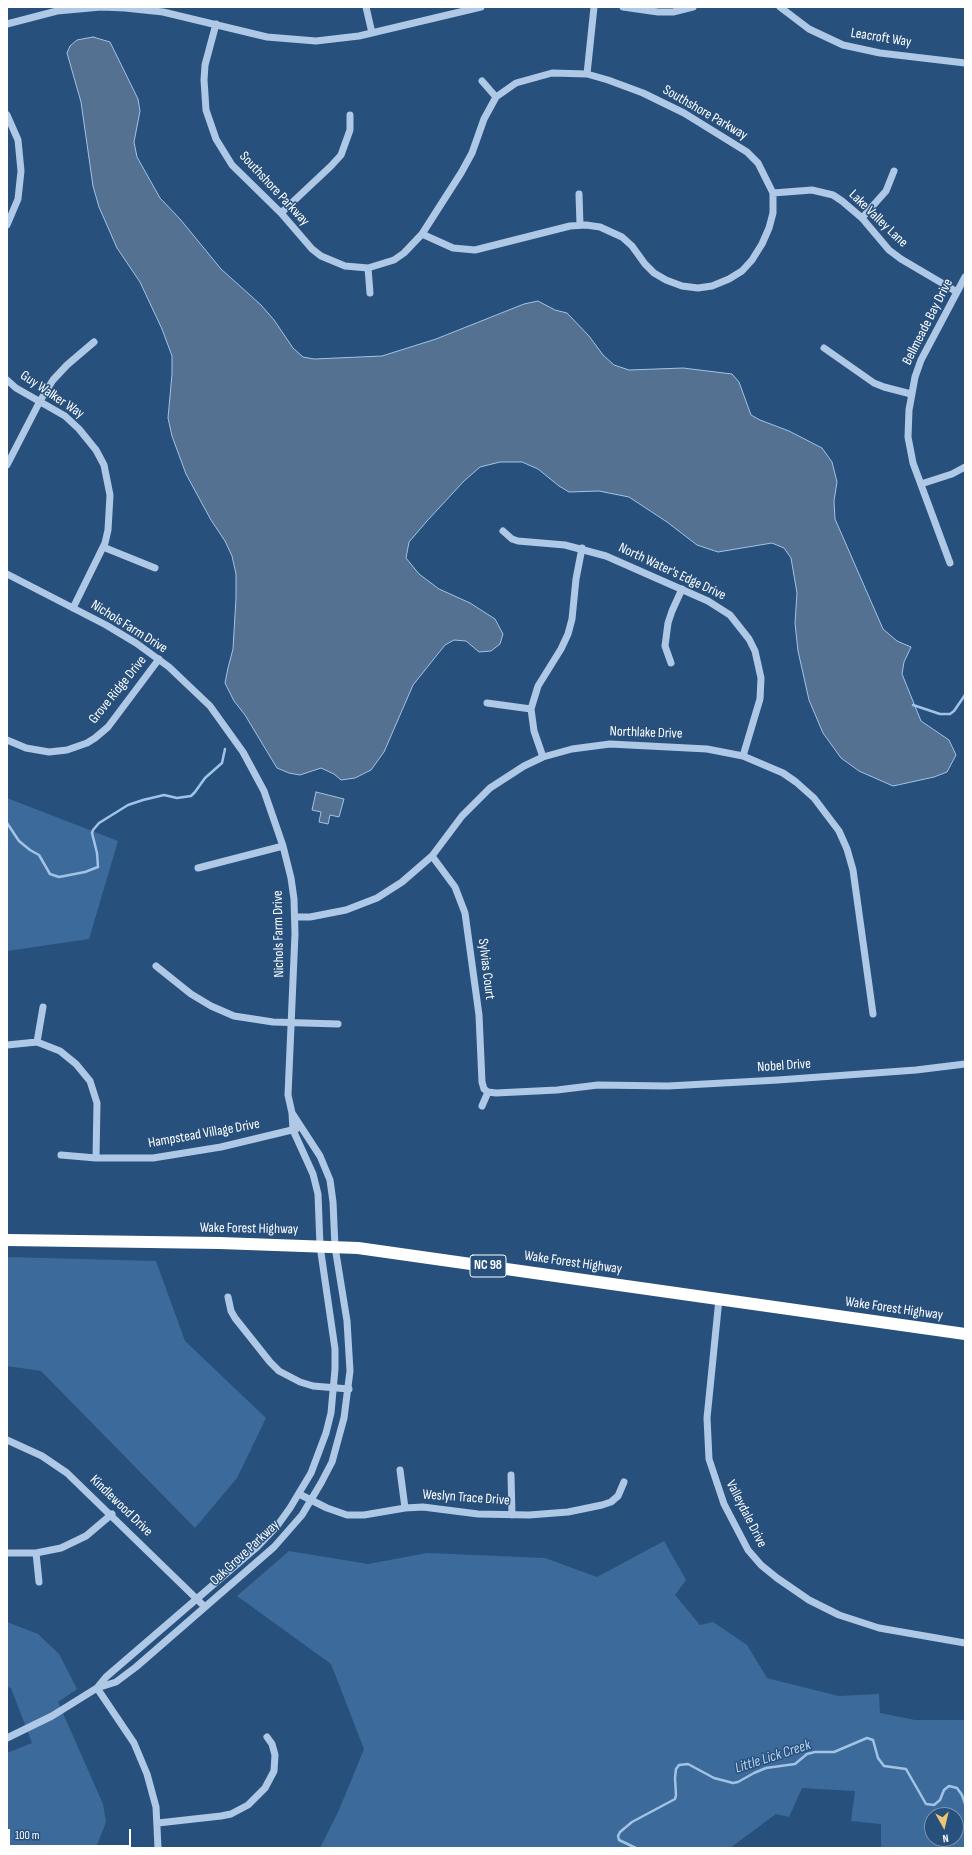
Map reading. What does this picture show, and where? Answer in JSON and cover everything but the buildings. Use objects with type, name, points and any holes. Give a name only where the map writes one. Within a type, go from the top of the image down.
[{"type":"highway","name":"Wake Forest Highway","points":[[7,1240],[320,1246],[401,1253],[965,1334]]},
{"type":"street","points":[[7,24],[57,11],[101,7],[163,12],[267,37],[296,40],[338,40],[481,7]]},
{"type":"street","points":[[366,7],[372,33]]},
{"type":"street","points":[[587,74],[594,7]]},
{"type":"street","points":[[623,7],[658,12],[673,12],[693,7]]},
{"type":"street","name":"Leacroft Way","points":[[780,7],[809,29],[843,45],[880,53],[965,63]]},
{"type":"street","name":"Southshore Parkway","points":[[216,24],[205,65],[204,80],[206,110],[210,126],[218,144],[232,165],[281,213],[312,249],[321,256],[345,266],[368,268],[394,260],[404,253],[422,234],[472,153],[484,119],[496,97],[516,83],[552,73],[587,74],[627,86],[684,113],[735,143],[747,152],[758,163],[773,193],[773,213],[769,228],[762,244],[752,260],[742,271],[712,286],[698,288],[682,286],[666,280],[654,273],[645,264],[632,246],[622,237],[600,227],[580,225],[474,250],[453,248],[422,234]]},
{"type":"street","points":[[482,81],[496,97]]},
{"type":"street","points":[[7,115],[18,140],[21,171],[18,198],[7,224]]},
{"type":"street","points":[[281,213],[341,155],[350,130],[350,115]]},
{"type":"street","points":[[862,218],[886,191],[894,171]]},
{"type":"street","name":"Lake Valley Lane","points":[[773,193],[803,190],[822,191],[842,201],[862,218],[889,250],[901,260],[957,292]]},
{"type":"street","points":[[579,194],[580,225]]},
{"type":"street","points":[[368,268],[370,293]]},
{"type":"street","name":"Bellmeade Bay Drive","points":[[950,562],[913,463],[908,437],[911,394],[920,360],[965,277]]},
{"type":"street","points":[[7,465],[40,401],[53,380],[67,365],[94,342]]},
{"type":"street","points":[[824,348],[874,383],[884,388],[911,394]]},
{"type":"street","name":"Guy Walker Way","points":[[7,380],[16,388],[65,416],[79,428],[96,450],[104,465],[108,480],[111,505],[108,530],[103,547],[73,608]]},
{"type":"street","points":[[921,484],[952,474],[965,467]]},
{"type":"street","name":"North Water's Edge Drive","points":[[503,531],[512,539],[518,541],[565,545],[582,548],[606,556],[682,589],[717,606],[730,615],[742,629],[755,651],[761,678],[760,699],[743,756]]},
{"type":"street","points":[[103,547],[155,568]]},
{"type":"street","points":[[542,758],[534,731],[531,709],[538,686],[561,649],[568,634],[574,608],[577,568],[582,548]]},
{"type":"street","name":"Nichols Farm Drive","points":[[7,574],[136,643],[159,659],[210,706],[252,766],[264,791],[283,846],[291,878],[295,917],[288,1089],[293,1130],[316,1184],[320,1211],[320,1246]]},
{"type":"street","points":[[671,663],[665,646],[668,623],[682,589]]},
{"type":"street","name":"Grove Ridge Drive","points":[[7,740],[26,748],[49,752],[67,750],[87,743],[108,727],[159,659]]},
{"type":"street","points":[[487,703],[531,709]]},
{"type":"street","name":"Northlake Drive","points":[[295,917],[330,914],[346,910],[377,898],[402,882],[432,856],[462,816],[490,788],[524,766],[542,758],[572,749],[610,744],[707,749],[743,756],[770,766],[796,782],[824,809],[841,835],[850,858],[855,884],[872,1014]]},
{"type":"street","points":[[198,868],[283,846]]},
{"type":"street","name":"Sylvias Court","points":[[432,856],[445,871],[455,887],[465,913],[479,1015],[482,1082],[484,1089],[488,1092]]},
{"type":"street","points":[[156,966],[191,994],[221,1011],[245,1019],[291,1024],[338,1024]]},
{"type":"street","points":[[37,1042],[43,1007]]},
{"type":"street","points":[[7,1045],[37,1042],[60,1050],[76,1064],[90,1081],[97,1103],[96,1158]]},
{"type":"street","name":"Nobel Drive","points":[[488,1092],[505,1093],[557,1090],[586,1085],[668,1086],[778,1080],[916,1070],[965,1064]]},
{"type":"street","points":[[482,1106],[488,1092]]},
{"type":"street","name":"Nichols Farm Drive","points":[[292,1113],[320,1156],[330,1180],[333,1202],[335,1247]]},
{"type":"street","name":"Hampstead Village Drive","points":[[62,1155],[96,1158],[153,1158],[221,1147],[293,1130],[301,1126]]},
{"type":"street","name":"Oak Grove Parkway","points":[[97,1688],[106,1676],[257,1547],[277,1526],[299,1494],[311,1473],[326,1433],[331,1413],[335,1349],[320,1246]]},
{"type":"street","name":"Oak Grove Parkway","points":[[7,1738],[52,1716],[97,1688],[116,1682],[136,1667],[274,1547],[288,1532],[312,1500],[332,1462],[340,1436],[349,1389],[349,1341],[335,1247]]},
{"type":"street","points":[[228,1297],[231,1311],[235,1318],[279,1371],[300,1382],[313,1386],[349,1389]]},
{"type":"street","name":"Valleydale Drive","points":[[719,1299],[707,1418],[709,1459],[724,1504],[748,1550],[761,1565],[776,1578],[809,1600],[839,1616],[879,1628],[965,1643]]},
{"type":"street","name":"Kindlewood Drive","points":[[7,1440],[42,1456],[77,1481],[198,1598],[205,1607]]},
{"type":"street","points":[[400,1470],[405,1508]]},
{"type":"street","points":[[511,1475],[512,1515]]},
{"type":"street","name":"Weslyn Trace Drive","points":[[299,1494],[347,1515],[364,1515],[405,1508],[432,1507],[478,1514],[547,1514],[602,1505],[611,1502],[618,1496],[624,1482]]},
{"type":"street","points":[[7,1553],[36,1553],[73,1544],[86,1536],[112,1514]]},
{"type":"street","points":[[36,1553],[39,1582]]},
{"type":"street","points":[[97,1688],[126,1730],[141,1758],[153,1793],[158,1823],[158,1848]]},
{"type":"street","points":[[158,1823],[221,1816],[231,1814],[248,1805],[265,1788],[274,1771],[276,1755],[272,1744],[267,1737]]},
{"type":"shaded area","points":[[93,37],[110,42],[138,99],[140,111],[134,142],[137,157],[160,198],[180,219],[221,269],[261,305],[274,320],[293,348],[303,357],[314,359],[382,356],[436,339],[524,304],[538,301],[555,310],[567,313],[589,336],[603,355],[614,365],[629,370],[683,368],[732,374],[739,382],[751,415],[789,431],[822,448],[832,462],[837,482],[834,501],[835,519],[883,629],[897,641],[911,647],[904,662],[902,674],[921,721],[949,740],[956,755],[947,772],[934,777],[893,786],[859,771],[841,758],[823,733],[809,700],[798,651],[795,623],[797,593],[791,558],[784,548],[772,543],[718,552],[697,545],[667,522],[629,497],[599,491],[569,492],[538,469],[522,462],[500,462],[480,467],[464,481],[409,542],[406,558],[419,574],[439,589],[470,603],[495,619],[503,634],[500,644],[491,651],[479,652],[466,641],[454,640],[445,645],[413,685],[384,752],[371,770],[355,778],[341,780],[334,774],[321,768],[300,775],[289,773],[277,768],[245,715],[234,701],[225,683],[233,649],[236,574],[232,556],[225,541],[211,520],[186,474],[172,436],[168,418],[172,356],[162,329],[140,282],[117,248],[99,207],[93,186],[81,102],[67,53],[70,46],[77,40]]},
{"type":"shaded area","points":[[316,792],[344,799],[339,817],[330,815],[328,824],[319,822],[321,812],[312,810]]},
{"type":"shaded area","points":[[7,798],[118,841],[89,939],[7,951]]},
{"type":"shaded area","points":[[7,1257],[156,1261],[185,1341],[266,1418],[237,1478],[195,1528],[41,1371],[7,1366]]},
{"type":"shaded area","points":[[664,1541],[686,1580],[675,1595],[700,1625],[713,1622],[747,1645],[767,1678],[839,1696],[879,1694],[880,1713],[915,1720],[965,1720],[965,1848],[881,1848],[881,1824],[851,1821],[855,1791],[802,1788],[789,1817],[776,1814],[730,1848],[320,1848],[339,1810],[364,1749],[331,1664],[237,1596],[289,1551],[368,1564],[427,1553],[545,1558],[597,1577]]},
{"type":"shaded area","points":[[7,1622],[38,1634],[59,1654],[77,1689],[58,1702],[103,1804],[106,1822],[96,1848],[7,1848],[7,1753],[32,1743],[11,1688],[7,1687]]},
{"type":"waterway","points":[[913,705],[940,714],[950,714],[954,711],[965,695]]},
{"type":"waterway","points":[[7,823],[19,841],[39,855],[50,874],[59,877],[85,872],[98,867],[97,853],[92,833],[99,823],[128,805],[143,800],[164,795],[177,798],[191,796],[205,778],[222,763],[225,749]]},
{"type":"waterway","name":"Little Lick Creek","points":[[636,1848],[619,1840],[618,1836],[620,1832],[632,1822],[675,1799],[676,1769],[679,1765],[688,1764],[714,1778],[733,1783],[766,1768],[795,1764],[807,1754],[815,1752],[834,1752],[867,1738],[873,1740],[878,1758],[884,1766],[906,1769],[926,1804],[934,1805],[940,1800],[944,1790],[949,1786],[957,1788],[962,1795],[965,1804]]}]
